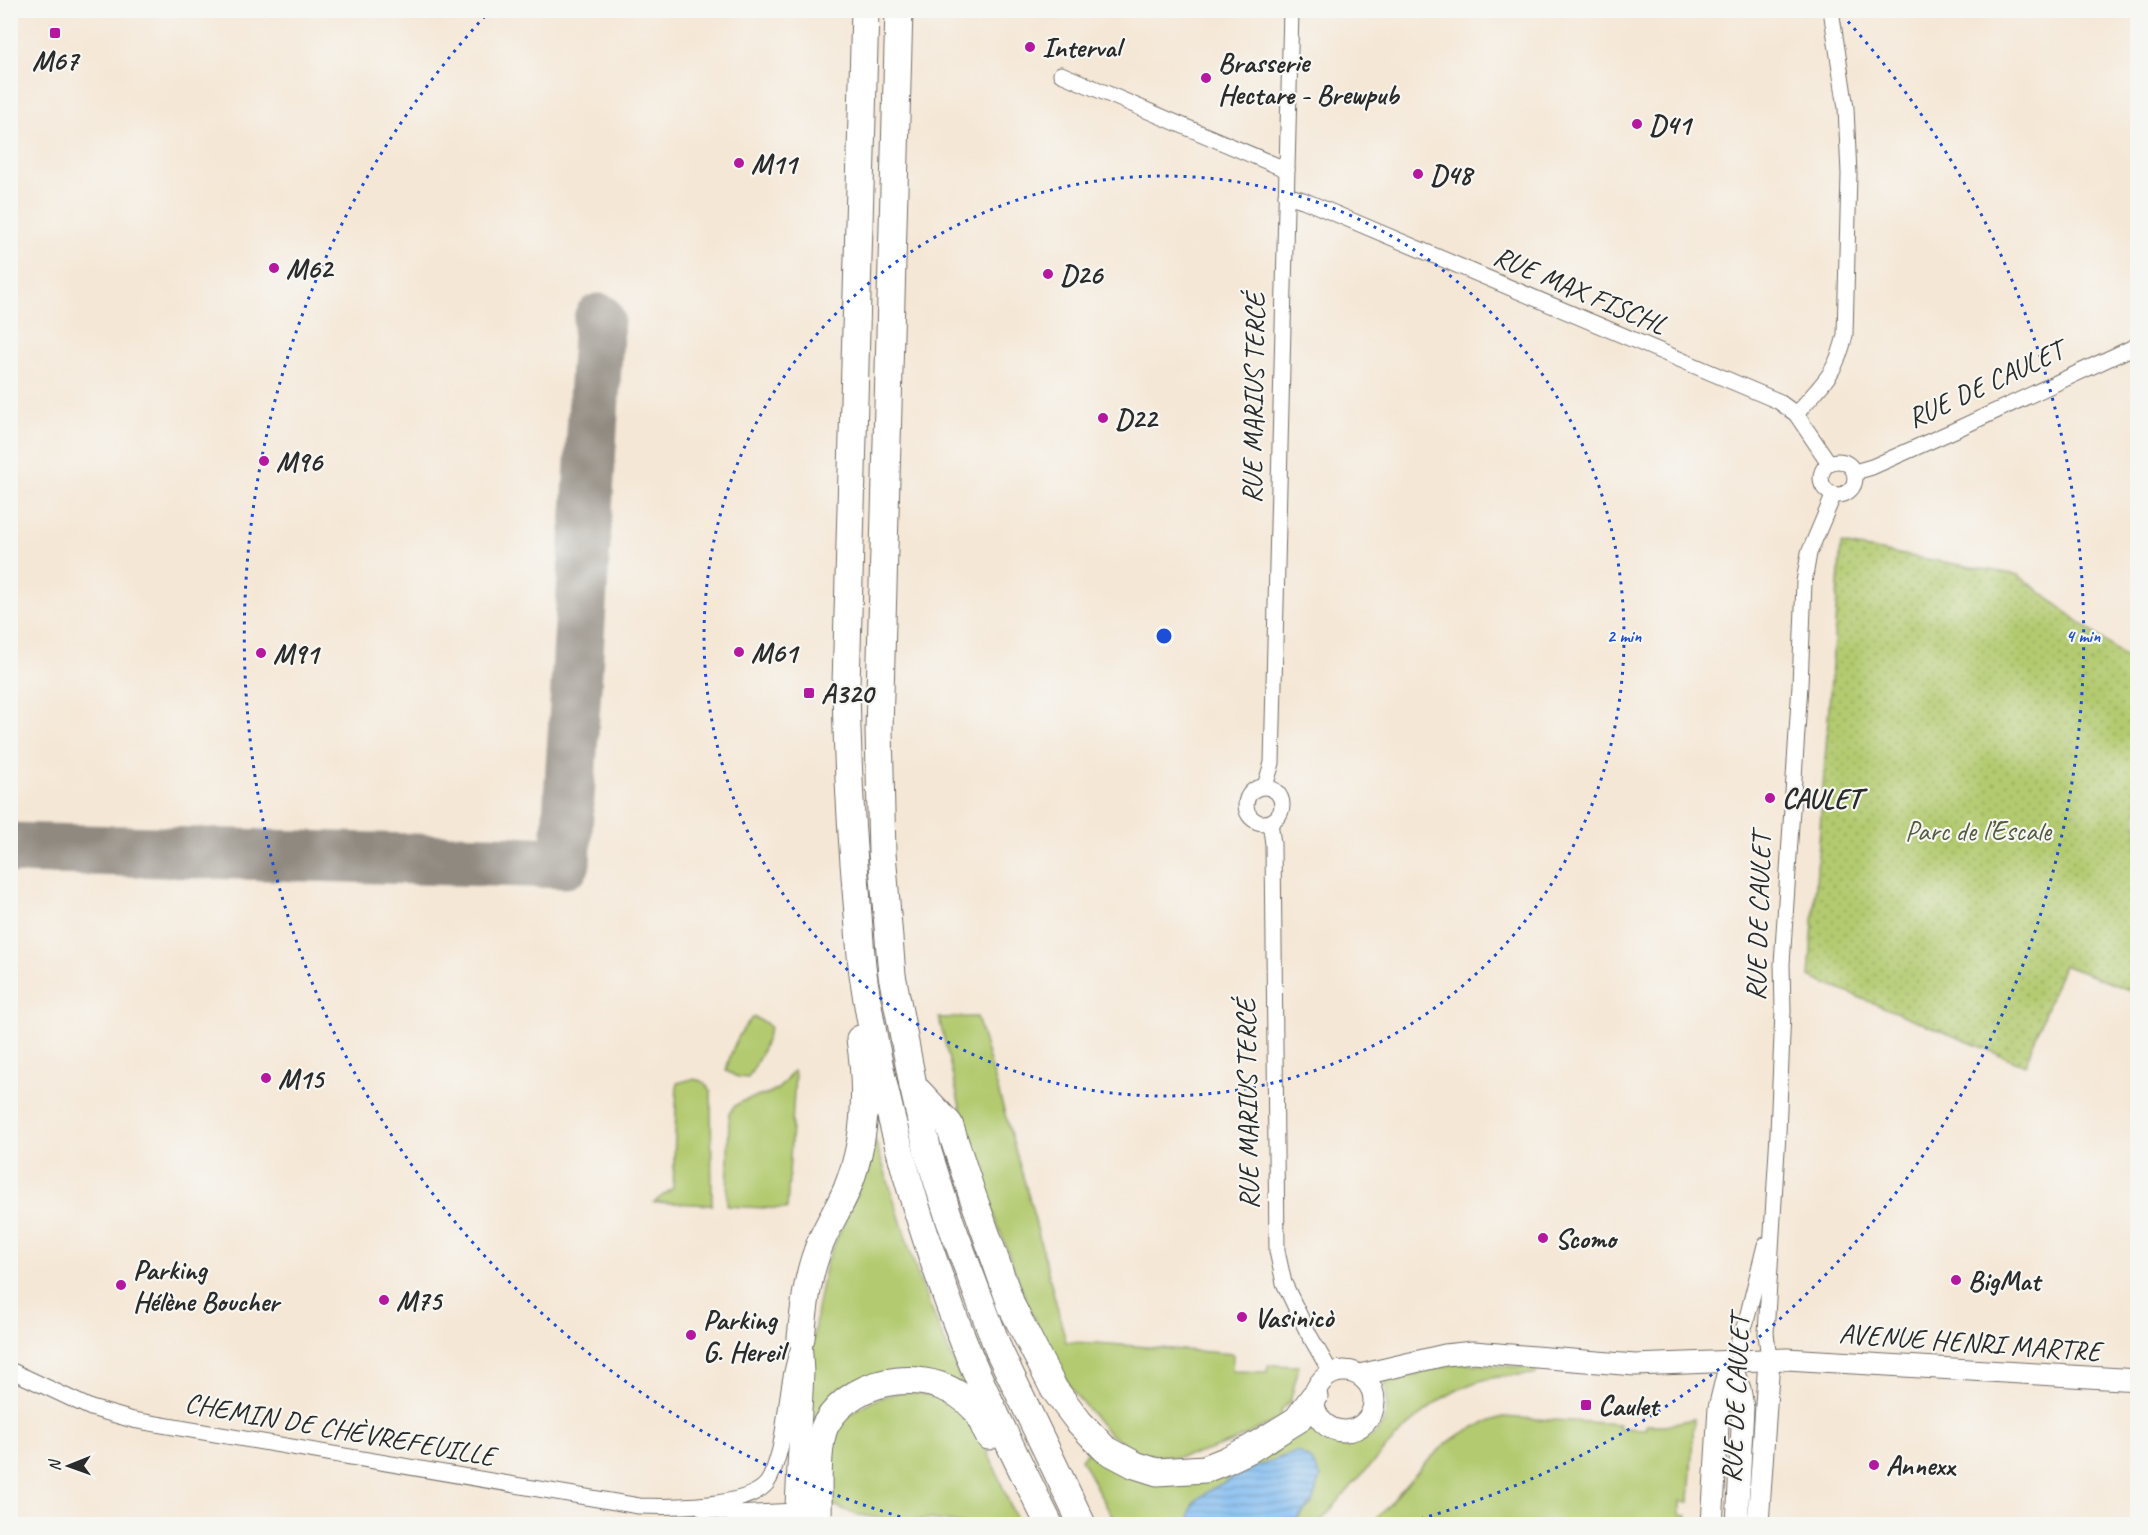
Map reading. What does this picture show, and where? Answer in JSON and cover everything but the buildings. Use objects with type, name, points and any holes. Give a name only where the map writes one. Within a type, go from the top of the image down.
[{"type":"highway","points":[[865,10],[846,685],[847,776],[863,973],[886,1095],[910,1190],[969,1354],[1049,1524]]},
{"type":"highway","points":[[899,10],[879,730],[882,853],[892,975],[912,1085],[928,1152],[999,1351],[1082,1524]]},
{"type":"highway","points":[[801,1338],[805,1301],[817,1251],[852,1174],[861,1144],[864,1105],[862,1053],[847,950],[839,868],[847,776]]},
{"type":"highway","points":[[912,1085],[949,1124],[1009,1298],[1054,1389],[1079,1422],[1105,1449],[1135,1465],[1157,1472],[1204,1469],[1250,1449],[1297,1420],[1314,1397]]},
{"type":"highway","points":[[803,1521],[820,1460],[826,1424],[846,1402],[856,1395],[888,1382],[909,1380],[927,1382],[942,1386],[958,1395],[975,1408],[994,1447],[1028,1483]]},
{"type":"main road","points":[[801,1338],[803,1521]]},
{"type":"main road","points":[[1360,1375],[1444,1355],[1473,1352],[1635,1365],[1769,1360]]},
{"type":"main road","name":"AVENUE HENRI MARTRE","points":[[1769,1360],[2138,1380]]},
{"type":"main road","name":"RUE DE CAULET","points":[[1758,1524],[1769,1360]]},
{"type":"main road","name":"RUE DE CAULET","points":[[1712,1524],[1719,1408],[1730,1363]]},
{"type":"main road","name":"RUE DE CAULET","points":[[1730,1363],[1740,1389],[1743,1408],[1737,1524]]},
{"type":"main road","points":[[1351,1371],[1360,1375],[1373,1391],[1373,1410],[1369,1419],[1362,1426],[1353,1430],[1334,1430],[1319,1418],[1315,1408],[1314,1397],[1317,1387],[1331,1373],[1351,1371]]},
{"type":"street","name":"RUE MARIUS TERCÉ","points":[[1291,10],[1272,763],[1265,786],[1278,793],[1282,806],[1281,813],[1270,822],[1274,844],[1277,1251],[1284,1283],[1307,1331],[1331,1373]]},
{"type":"street","points":[[1796,414],[1829,378],[1840,357],[1845,335],[1849,174],[1846,108],[1831,10]]},
{"type":"street","points":[[1061,74],[1287,170]]},
{"type":"street","name":"RUE MAX FISCHL","points":[[1286,195],[1303,200],[1768,397],[1796,414],[1829,463]]},
{"type":"street","name":"RUE DE CAULET","points":[[1855,472],[1872,467],[1939,437],[2138,345]]},
{"type":"street","points":[[1841,461],[1852,467],[1855,472],[1855,483],[1849,492],[1839,495],[1827,492],[1821,480],[1824,468],[1829,463],[1841,461]]},
{"type":"street","name":"RUE DE CAULET","points":[[1769,1360],[1766,1333],[1783,1022],[1782,964],[1800,685],[1804,582],[1809,553],[1834,494]]},
{"type":"street","points":[[1265,786],[1250,794],[1246,801],[1246,808],[1249,816],[1255,821],[1270,822]]},
{"type":"street","name":"RUE DE CAULET","points":[[1730,1363],[1746,1322],[1774,1204]]},
{"type":"street","name":"CHEMIN DE CHÈVREFEUILLE","points":[[691,1507],[741,1497],[766,1484],[774,1470],[780,1448],[791,1371],[801,1338]]},
{"type":"street","name":"CHEMIN DE CHÈVREFEUILLE","points":[[10,1370],[92,1408],[118,1417],[639,1506],[691,1507],[803,1521]]},
{"type":"street","name":"CHEMIN DE CHÈVREFEUILLE","points":[[669,1507],[733,1524]]},
{"type":"green space","name":"Parc de l’Escale","points":[[1841,544],[2018,575],[2137,666],[2137,993],[2063,965],[2025,1065],[1809,977]]},
{"type":"green space","points":[[753,1017],[770,1027],[761,1053],[748,1078],[738,1077],[726,1071],[736,1042]]},
{"type":"green space","points":[[977,1017],[1030,1201],[1066,1342],[1233,1354],[1232,1371],[1267,1372],[1268,1365],[1299,1366],[1290,1402],[1281,1410],[1282,1417],[1232,1442],[1200,1453],[1176,1457],[1144,1455],[1109,1434],[1075,1394],[1051,1357],[1027,1303],[996,1221],[964,1123],[939,1018]]},
{"type":"green space","points":[[793,1071],[795,1074],[787,1209],[727,1206],[729,1114],[738,1104],[776,1090]]},
{"type":"green space","points":[[692,1079],[704,1082],[711,1092],[712,1205],[654,1202],[673,1188],[677,1083]]},
{"type":"green space","points":[[875,1140],[920,1282],[963,1385],[888,1374],[808,1452],[810,1367],[817,1309],[826,1263],[860,1186]]},
{"type":"green space","points":[[1457,1363],[1537,1368],[1536,1374],[1491,1378],[1464,1387],[1424,1412],[1386,1448],[1318,1524],[1116,1524],[1081,1459],[1088,1451],[1152,1481],[1309,1422],[1318,1434],[1341,1447],[1366,1439],[1379,1430],[1386,1410],[1385,1382]]},
{"type":"green space","points":[[908,1391],[942,1399],[963,1413],[991,1459],[1018,1524],[963,1524],[929,1519],[914,1520],[913,1524],[854,1514],[826,1502],[827,1460],[831,1444],[845,1420],[866,1404]]},
{"type":"green space","points":[[1503,1417],[1619,1424],[1619,1428],[1646,1429],[1646,1425],[1665,1425],[1694,1419],[1689,1502],[1680,1501],[1680,1515],[1688,1516],[1687,1524],[1372,1524],[1423,1466],[1445,1445],[1467,1431]]},
{"type":"water","points":[[1297,1452],[1310,1459],[1321,1477],[1312,1503],[1293,1523],[1191,1524],[1192,1506],[1210,1491],[1257,1467]]},
{"type":"taxiway","points":[[10,848],[565,863],[599,319]]},
{"type":"place","name":"M67","points":[[55,33]]},
{"type":"place","name":"Interval","points":[[1030,47]]},
{"type":"place","name":"Brasserie Hectare - Brewpub","points":[[1206,78]]},
{"type":"place","name":"D41","points":[[1637,124]]},
{"type":"place","name":"M11","points":[[739,163]]},
{"type":"place","name":"D48","points":[[1418,174]]},
{"type":"place","name":"M62","points":[[274,268]]},
{"type":"place","name":"D26","points":[[1048,274]]},
{"type":"place","name":"D22","points":[[1103,418]]},
{"type":"place","name":"M96","points":[[264,461]]},
{"type":"place","name":"M61","points":[[739,652]]},
{"type":"place","name":"M91","points":[[261,653]]},
{"type":"place","name":"A320","points":[[809,693]]},
{"type":"place","name":"CAULET","points":[[1770,798]]},
{"type":"place","name":"M15","points":[[266,1078]]},
{"type":"place","name":"Scomo","points":[[1543,1238]]},
{"type":"place","name":"BigMat","points":[[1956,1280]]},
{"type":"place","name":"Parking Hélène Boucher","points":[[121,1285]]},
{"type":"place","name":"M75","points":[[384,1300]]},
{"type":"place","name":"Vasinicò","points":[[1242,1317]]},
{"type":"place","name":"Parking G. Hereil","points":[[691,1335]]},
{"type":"place","name":"Caulet","points":[[1586,1405]]},
{"type":"place","name":"Annexx","points":[[1874,1465]]}]
